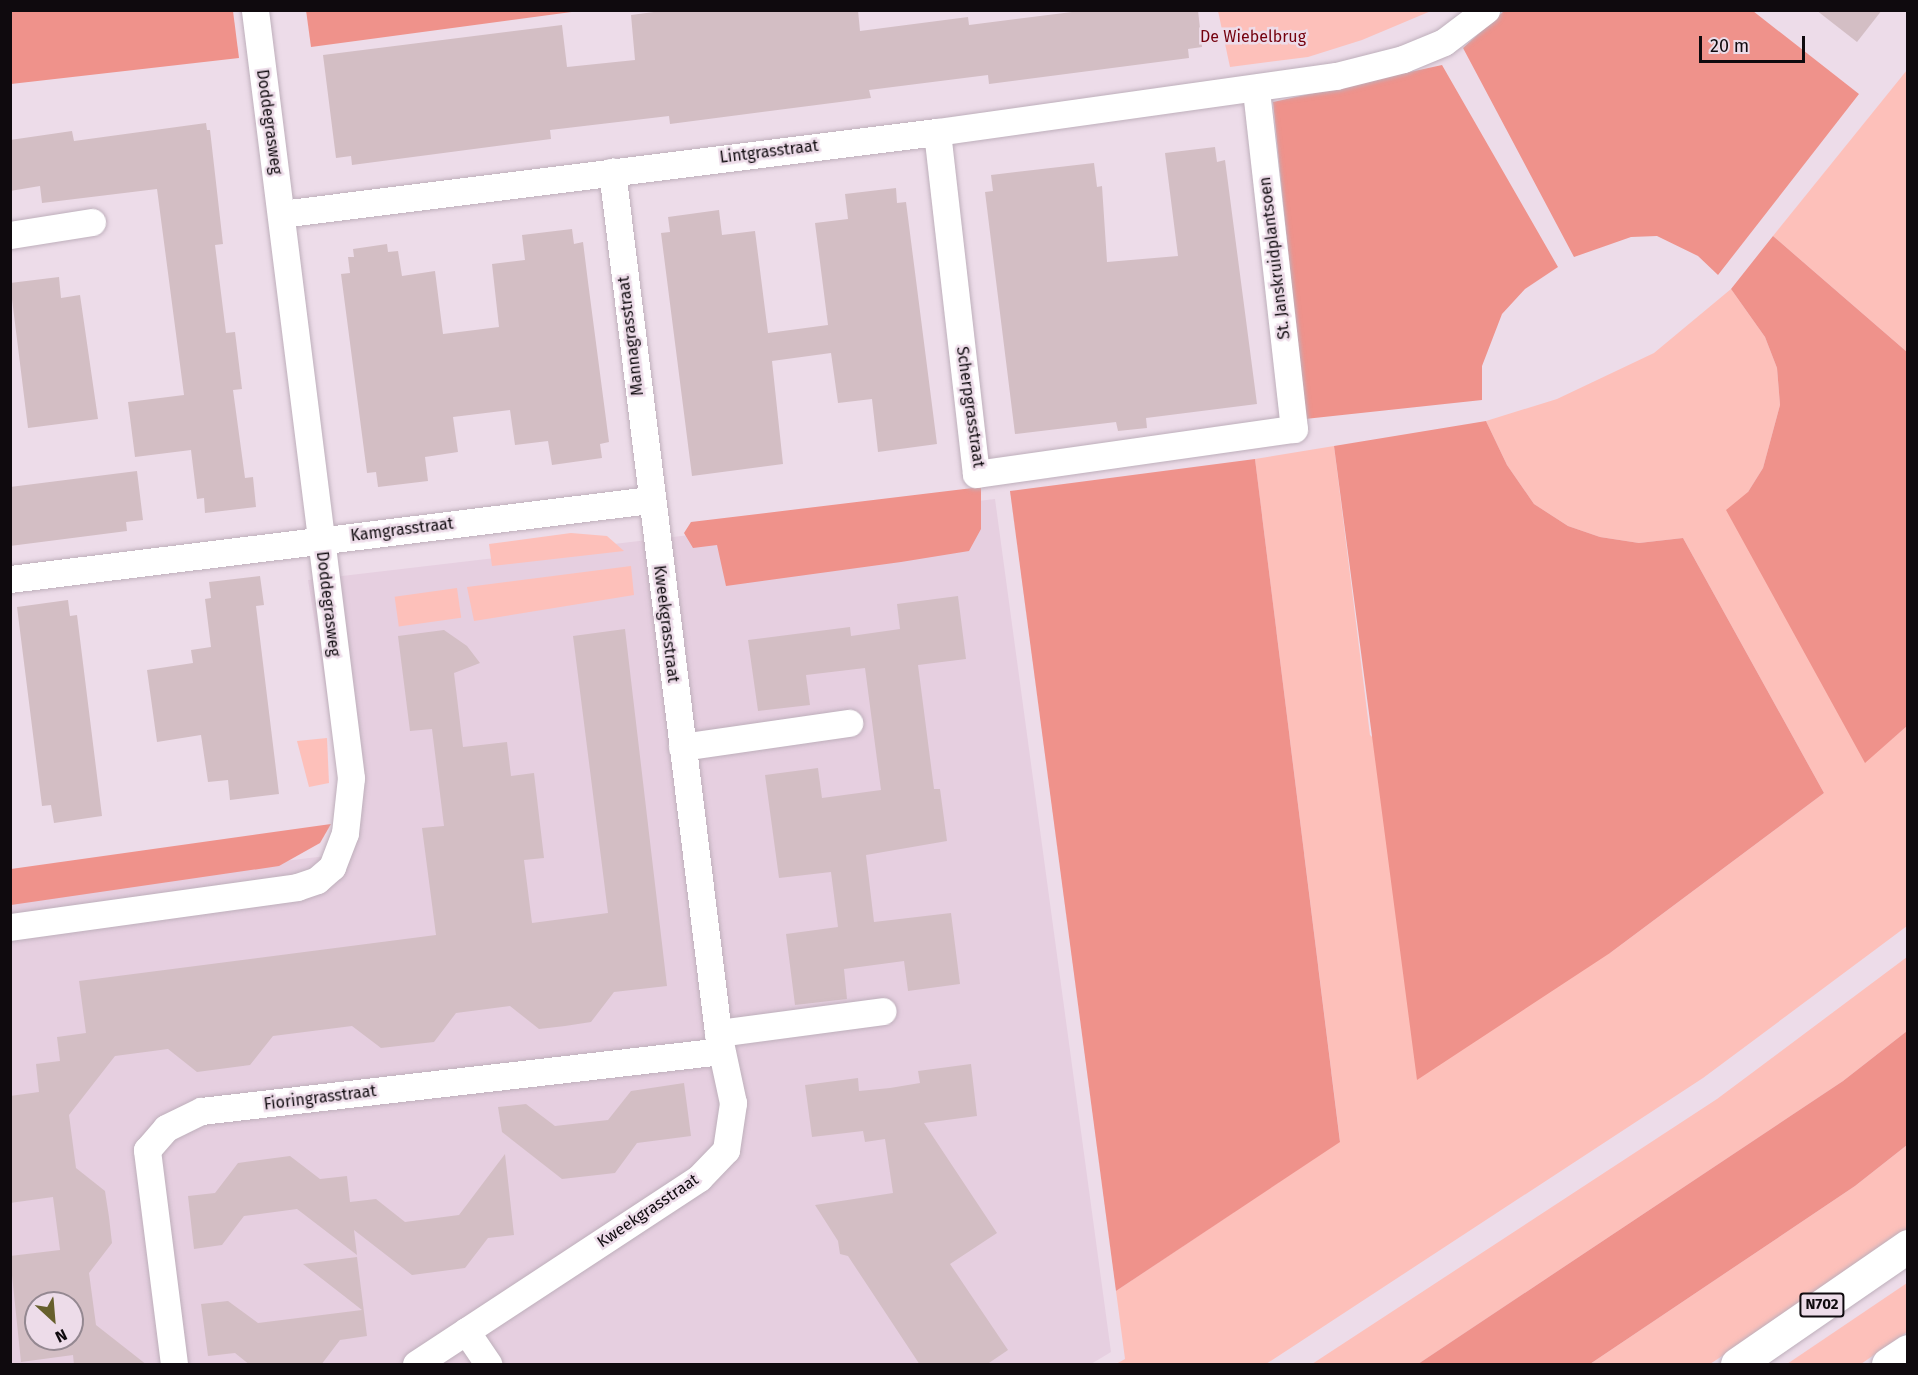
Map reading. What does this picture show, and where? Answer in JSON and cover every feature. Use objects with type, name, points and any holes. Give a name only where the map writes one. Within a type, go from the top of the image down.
[{"type":"highway","name":"N702","points":[[1737,1365],[1908,1246]]},
{"type":"highway","points":[[1888,1365],[1908,1351]]},
{"type":"street","name":"Doddegrasweg","points":[[10,927],[297,888],[317,880],[332,867],[340,851],[350,812],[351,778],[255,10]]},
{"type":"street","name":"Lintgrasstraat","points":[[281,214],[937,132],[1336,76],[1403,59],[1444,42],[1486,10]]},
{"type":"street","name":"St. Janskruidplantsoen","points":[[1256,88],[1294,429]]},
{"type":"street","name":"Scherpgrasstraat","points":[[937,132],[976,474],[1294,429]]},
{"type":"street","name":"Mannagrasstraat","points":[[612,171],[650,500]]},
{"type":"street","points":[[10,235],[92,222]]},
{"type":"street","name":"Kamgrasstraat","points":[[10,579],[650,500]]},
{"type":"street","name":"Kweekgrasstraat","points":[[416,1365],[699,1178],[726,1150],[733,1103],[720,1042],[650,500]]},
{"type":"street","points":[[682,747],[849,723]]},
{"type":"street","points":[[720,1042],[883,1011]]},
{"type":"street","name":"Fioringrasstraat","points":[[174,1365],[147,1150],[166,1128],[201,1111],[720,1042]]},
{"type":"street","points":[[466,1331],[488,1365]]},
{"type":"shaded area","points":[[306,10],[579,10],[579,11],[311,47]]},
{"type":"shaded area","points":[[10,11],[233,11],[239,58],[11,84]]},
{"type":"shaded area","points":[[1504,11],[1753,11],[1859,94],[1718,275],[1698,256],[1657,236],[1631,237],[1574,257],[1463,48]]},
{"type":"shaded area","points":[[1442,65],[1558,267],[1525,289],[1502,314],[1482,366],[1482,400],[1305,419],[1273,102]]},
{"type":"shaded area","points":[[1773,236],[1907,352],[1907,726],[1865,763],[1726,510],[1748,492],[1763,468],[1780,405],[1777,368],[1765,337],[1731,289]]},
{"type":"shaded area","points":[[1486,421],[1507,465],[1534,504],[1568,526],[1600,537],[1639,543],[1683,538],[1824,793],[1610,953],[1417,1080],[1334,446]]},
{"type":"shaded area","points":[[1255,459],[1340,1142],[1116,1291],[1010,491]]},
{"type":"shaded area","points":[[981,487],[981,529],[969,551],[901,562],[726,586],[717,545],[693,548],[684,533],[691,522]]},
{"type":"shaded area","points":[[995,499],[1111,1352],[1091,1364],[11,1364],[10,893],[352,853],[308,580]]},
{"type":"shaded area","points":[[331,824],[320,843],[279,866],[11,905],[11,869]]},
{"type":"shaded area","points":[[1907,1031],[1907,1145],[1855,1186],[1590,1364],[1418,1364],[1843,1081]]},
{"type":"green space","name":"De Wiebelbrug","points":[[1218,10],[1431,11],[1362,40],[1308,57],[1230,67]]},
{"type":"green space","points":[[1907,70],[1907,352],[1773,236]]},
{"type":"green space","points":[[1731,289],[1765,337],[1777,368],[1780,405],[1763,468],[1748,492],[1865,762],[1907,726],[1907,926],[1703,1078],[1266,1364],[1116,1364],[1125,1359],[1116,1291],[1340,1141],[1255,459],[1334,446],[1370,735],[1610,953],[1824,793],[1683,538],[1639,543],[1600,537],[1568,526],[1534,504],[1507,465],[1486,421],[1557,399],[1654,353]]},
{"type":"green space","points":[[571,533],[607,536],[624,551],[492,566],[489,544]]},
{"type":"green space","points":[[631,566],[634,595],[474,621],[467,587]]},
{"type":"green space","points":[[457,588],[461,618],[399,626],[395,597]]},
{"type":"green space","points":[[327,738],[329,783],[309,787],[297,741]]},
{"type":"green space","points":[[1907,957],[1907,1031],[1843,1081],[1418,1364],[1312,1364],[1717,1099]]},
{"type":"green space","points":[[1907,1145],[1907,1229],[1814,1296],[1710,1364],[1590,1364],[1855,1186]]},
{"type":"green space","points":[[1907,1283],[1907,1332],[1861,1364],[1787,1364]]},
{"type":"building","points":[[669,10],[858,10],[860,31],[968,17],[969,25],[1088,10],[1198,10],[1202,47],[1188,49],[1189,58],[989,84],[988,75],[869,90],[871,98],[670,124],[669,116],[550,130],[551,139],[352,165],[351,156],[336,158],[323,55],[562,25],[567,67],[635,60],[631,15]]},
{"type":"building","points":[[1816,10],[1882,10],[1857,42]]},
{"type":"building","points":[[206,123],[207,130],[210,130],[223,244],[215,245],[226,333],[235,332],[242,389],[233,390],[245,478],[253,477],[256,507],[205,513],[204,498],[197,499],[191,450],[135,457],[128,402],[184,395],[157,189],[42,203],[40,186],[10,191],[10,140],[72,131],[74,141]]},
{"type":"building","points":[[1215,147],[1217,162],[1225,160],[1257,404],[1146,418],[1147,428],[1118,431],[1116,422],[1015,434],[985,192],[993,191],[991,175],[1094,163],[1097,187],[1102,186],[1107,262],[1178,256],[1165,153]]},
{"type":"building","points":[[896,188],[897,203],[906,202],[937,444],[878,452],[872,399],[838,403],[831,353],[772,361],[783,464],[692,476],[661,233],[670,232],[668,217],[719,210],[722,235],[755,231],[768,333],[828,325],[815,223],[848,219],[845,194]]},
{"type":"building","points":[[572,229],[574,244],[583,242],[609,442],[600,444],[602,458],[552,465],[548,441],[515,445],[510,410],[453,417],[458,452],[425,457],[428,481],[378,487],[376,472],[367,473],[341,274],[350,273],[348,257],[354,257],[353,249],[387,244],[388,252],[398,251],[402,276],[435,271],[443,334],[499,327],[492,264],[525,260],[522,235]]},
{"type":"building","points":[[59,277],[61,298],[80,295],[98,419],[28,428],[10,283]]},
{"type":"building","points":[[137,471],[143,520],[126,522],[127,531],[10,546],[10,487]]},
{"type":"building","points":[[260,576],[264,605],[256,606],[279,794],[230,800],[228,780],[208,782],[201,735],[157,742],[147,670],[193,663],[191,650],[211,647],[205,599],[211,598],[209,582]]},
{"type":"building","points":[[958,596],[966,659],[918,665],[934,789],[940,789],[947,841],[866,855],[874,922],[951,913],[960,984],[908,991],[904,961],[844,969],[847,999],[795,1005],[786,934],[838,927],[831,872],[779,878],[765,775],[818,768],[822,798],[881,790],[865,668],[806,675],[810,705],[758,711],[748,640],[850,627],[851,636],[900,629],[897,604]]},
{"type":"building","points":[[68,600],[70,616],[77,615],[102,816],[54,823],[51,805],[42,806],[17,607]]},
{"type":"building","points":[[625,629],[667,986],[614,992],[591,1022],[565,1026],[539,1029],[510,1006],[456,1013],[434,1042],[381,1048],[352,1026],[273,1036],[250,1065],[197,1072],[168,1049],[115,1056],[69,1115],[76,1168],[105,1191],[109,1217],[112,1243],[89,1273],[96,1325],[147,1365],[74,1365],[73,1355],[21,1362],[10,1256],[60,1250],[53,1197],[10,1203],[10,1096],[39,1092],[36,1064],[60,1061],[57,1037],[86,1033],[79,981],[436,935],[422,828],[444,826],[432,729],[410,731],[398,636],[444,630],[467,646],[480,663],[454,673],[463,747],[507,742],[511,776],[534,773],[544,858],[524,860],[532,923],[608,913],[573,636]]},
{"type":"building","points":[[971,1064],[977,1116],[924,1123],[997,1233],[950,1264],[1008,1350],[986,1365],[920,1365],[848,1256],[840,1254],[838,1241],[815,1205],[893,1193],[885,1139],[865,1142],[863,1131],[812,1137],[805,1085],[858,1078],[859,1091],[890,1088],[920,1083],[918,1071]]},
{"type":"building","points":[[684,1083],[691,1136],[637,1143],[615,1173],[562,1179],[502,1132],[498,1107],[526,1104],[555,1126],[608,1120],[631,1091]]},
{"type":"building","points":[[505,1154],[514,1235],[488,1238],[465,1268],[412,1275],[354,1230],[357,1255],[297,1209],[244,1216],[222,1245],[194,1249],[188,1196],[215,1193],[238,1163],[290,1156],[320,1179],[347,1176],[350,1202],[376,1199],[405,1222],[459,1215]]},
{"type":"building","points":[[357,1257],[367,1336],[340,1340],[321,1365],[250,1365],[235,1353],[208,1356],[201,1304],[228,1301],[258,1323],[362,1310],[303,1264]]}]
